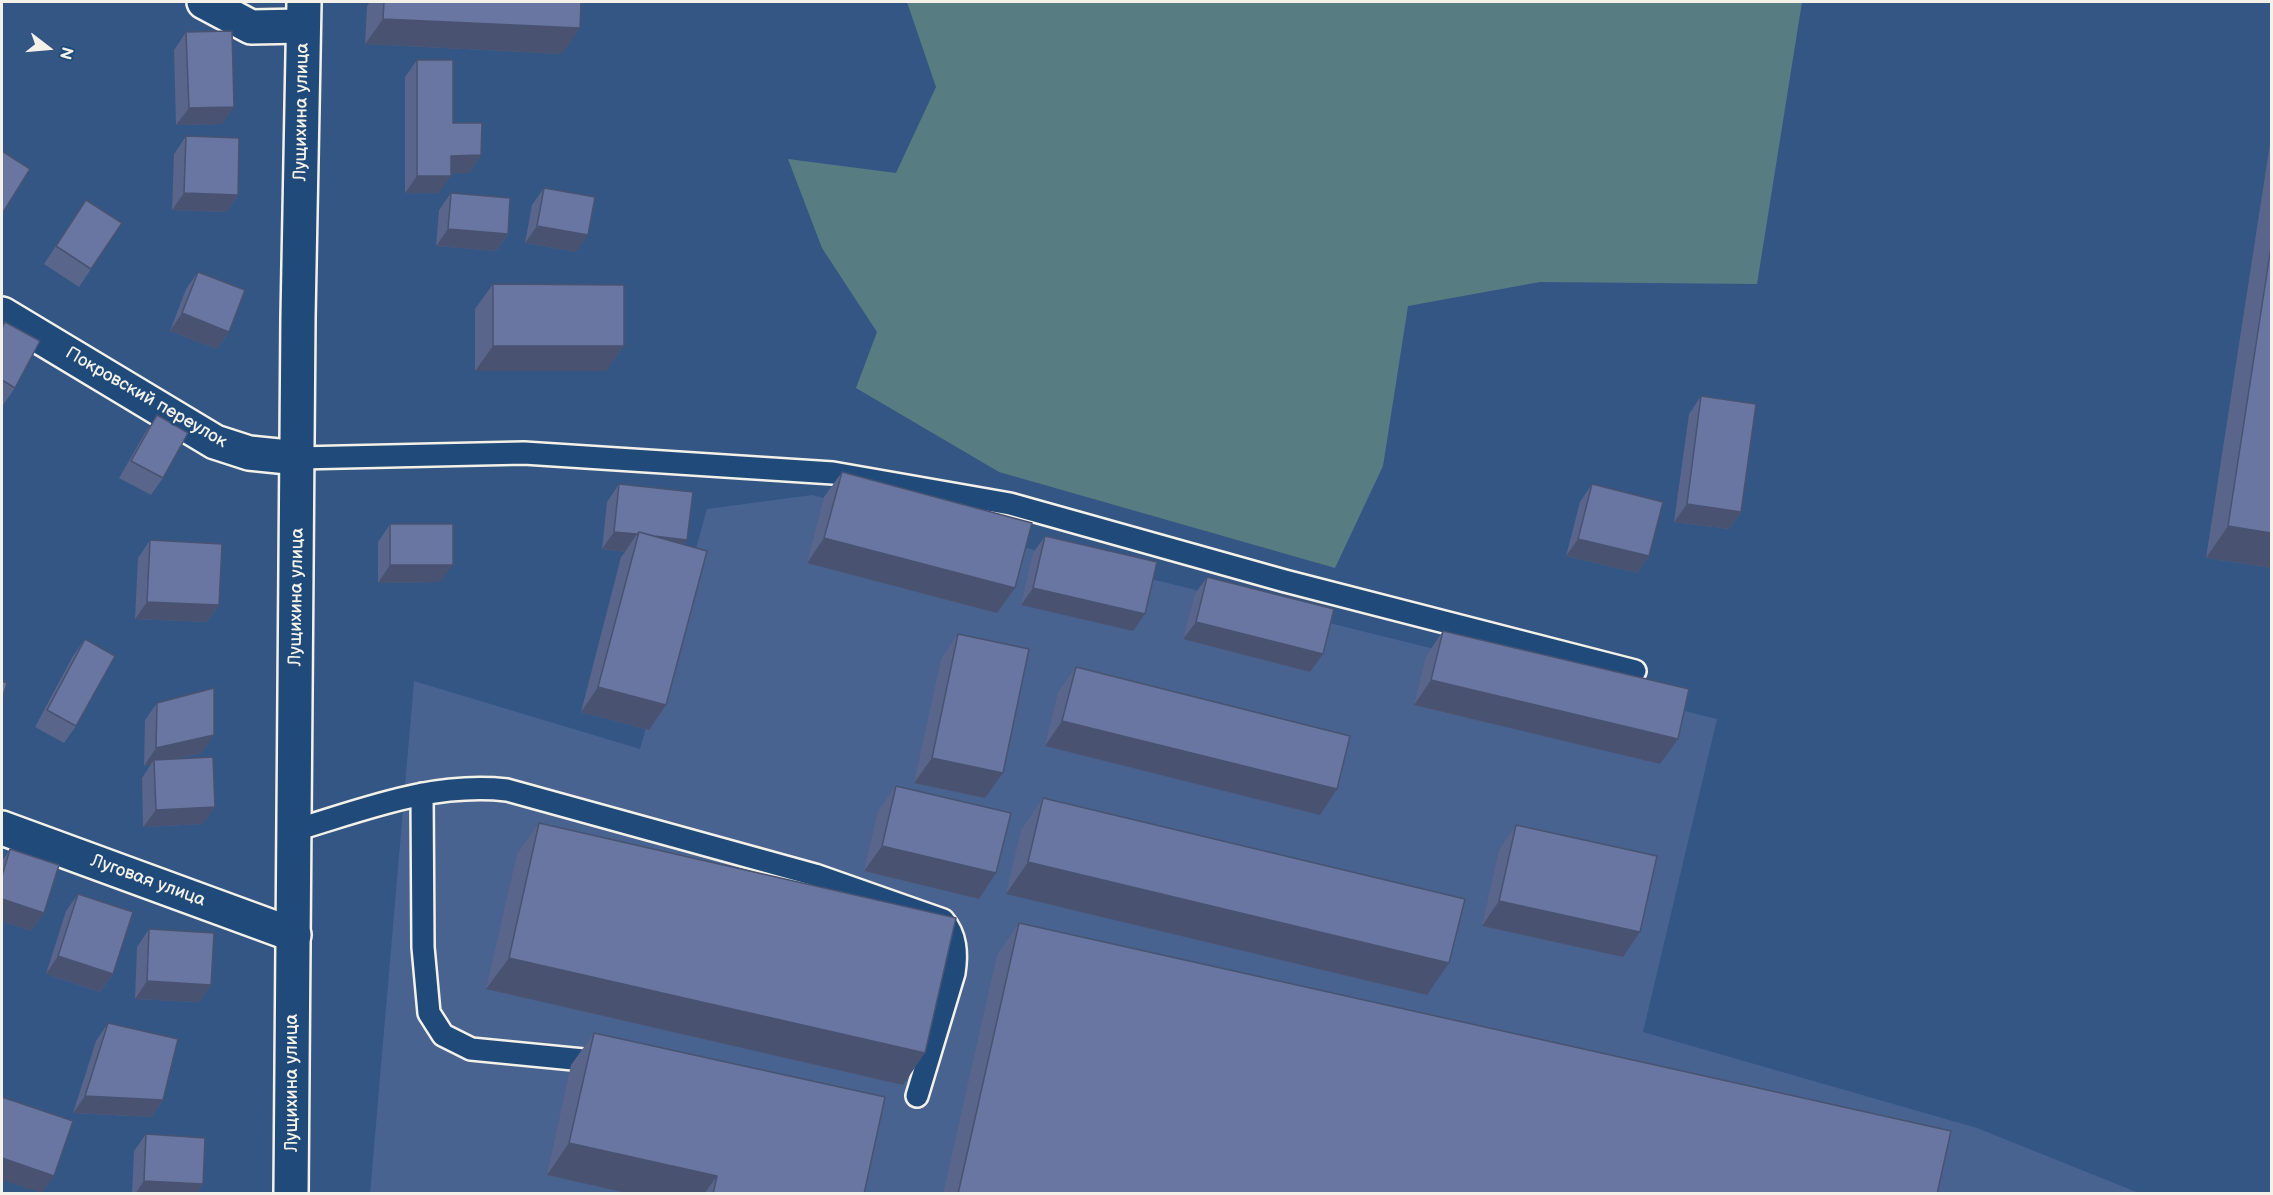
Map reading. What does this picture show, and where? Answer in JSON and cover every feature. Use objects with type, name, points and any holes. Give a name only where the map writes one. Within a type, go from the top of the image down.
[{"type":"street","points":[[204,2],[251,27],[304,14]]},
{"type":"street","name":"Лущихина улица","points":[[291,1194],[298,317],[304,14]]},
{"type":"street","name":"Покровский переулок","points":[[2,314],[215,442],[249,453],[298,458]]},
{"type":"street","name":"Луговая улица","points":[[2,828],[294,935]]},
{"type":"lane","points":[[298,458],[524,453],[833,473],[1010,504],[1285,581],[1635,671]]},
{"type":"lane","points":[[295,830],[405,797],[477,787],[507,790],[815,875],[943,920],[951,929],[957,956],[917,1096]]},
{"type":"lane","points":[[422,794],[424,969],[429,1013],[443,1035],[471,1049],[618,1064]]},
{"type":"shaded area","points":[[812,495],[1717,719],[1643,1032],[1977,1128],[2139,1193],[370,1194],[414,681],[640,749],[707,509]]},
{"type":"green space","points":[[907,2],[1802,2],[1757,284],[1540,282],[1408,306],[1383,466],[1335,568],[999,472],[856,388],[877,332],[822,248],[788,159],[896,173],[936,87]]},
{"type":"building","points":[[384,2],[581,2],[580,28],[383,19]]},
{"type":"building","points":[[232,31],[234,107],[189,108],[186,32]]},
{"type":"building","points":[[417,60],[453,60],[453,123],[482,123],[481,155],[451,156],[451,176],[417,176]]},
{"type":"building","points":[[186,136],[239,138],[238,195],[184,193]]},
{"type":"building","points":[[2,151],[30,169],[2,214]]},
{"type":"building","points":[[544,188],[595,197],[588,235],[537,226]]},
{"type":"building","points":[[451,193],[510,198],[508,234],[448,229]]},
{"type":"building","points":[[86,200],[122,223],[91,269],[56,246]]},
{"type":"building","points":[[2271,247],[2271,533],[2228,526]]},
{"type":"building","points":[[198,272],[245,290],[229,332],[182,313]]},
{"type":"building","points":[[493,284],[624,285],[624,346],[493,346]]},
{"type":"building","points":[[5,322],[40,341],[15,388],[2,380],[2,328]]},
{"type":"building","points":[[1701,396],[1756,404],[1741,512],[1687,504]]},
{"type":"building","points":[[157,415],[188,433],[163,478],[131,461]]},
{"type":"building","points":[[842,472],[1032,523],[1015,588],[824,538]]},
{"type":"building","points":[[619,484],[693,492],[687,540],[639,532],[637,534],[614,532]]},
{"type":"building","points":[[1592,484],[1663,502],[1649,556],[1578,539]]},
{"type":"building","points":[[390,524],[453,524],[453,565],[390,565]]},
{"type":"building","points":[[639,532],[707,551],[666,705],[598,687]]},
{"type":"building","points":[[1045,536],[1157,562],[1145,614],[1033,588]]},
{"type":"building","points":[[150,540],[222,544],[219,605],[147,602]]},
{"type":"building","points":[[1207,577],[1334,609],[1323,654],[1196,622]]},
{"type":"building","points":[[1443,631],[1689,689],[1678,739],[1431,680]]},
{"type":"building","points":[[958,634],[1029,649],[1003,773],[932,758]]},
{"type":"building","points":[[85,639],[115,656],[76,726],[47,710]]},
{"type":"building","points":[[1076,667],[1350,736],[1337,789],[1062,721]]},
{"type":"building","points":[[2,681],[7,683],[2,699]]},
{"type":"building","points":[[214,688],[214,735],[156,748],[157,703]]},
{"type":"building","points":[[213,757],[215,807],[156,810],[154,760]]},
{"type":"building","points":[[896,786],[1011,813],[996,873],[882,846]]},
{"type":"building","points":[[1043,798],[1465,899],[1449,963],[1028,862]]},
{"type":"building","points":[[539,823],[956,918],[925,1053],[509,958]]},
{"type":"building","points":[[1516,825],[1657,856],[1640,932],[1499,901]]},
{"type":"building","points":[[10,849],[59,865],[44,913],[2,899],[2,876]]},
{"type":"building","points":[[78,894],[133,912],[113,974],[58,956]]},
{"type":"building","points":[[1019,923],[1951,1131],[1937,1194],[958,1194]]},
{"type":"building","points":[[149,929],[214,933],[211,985],[147,981]]},
{"type":"building","points":[[108,1023],[178,1039],[163,1100],[85,1096]]},
{"type":"building","points":[[594,1033],[885,1097],[864,1194],[713,1194],[717,1176],[569,1143]]},
{"type":"building","points":[[2,1097],[73,1121],[54,1176],[2,1158]]},
{"type":"building","points":[[146,1134],[205,1138],[203,1184],[144,1181]]}]
